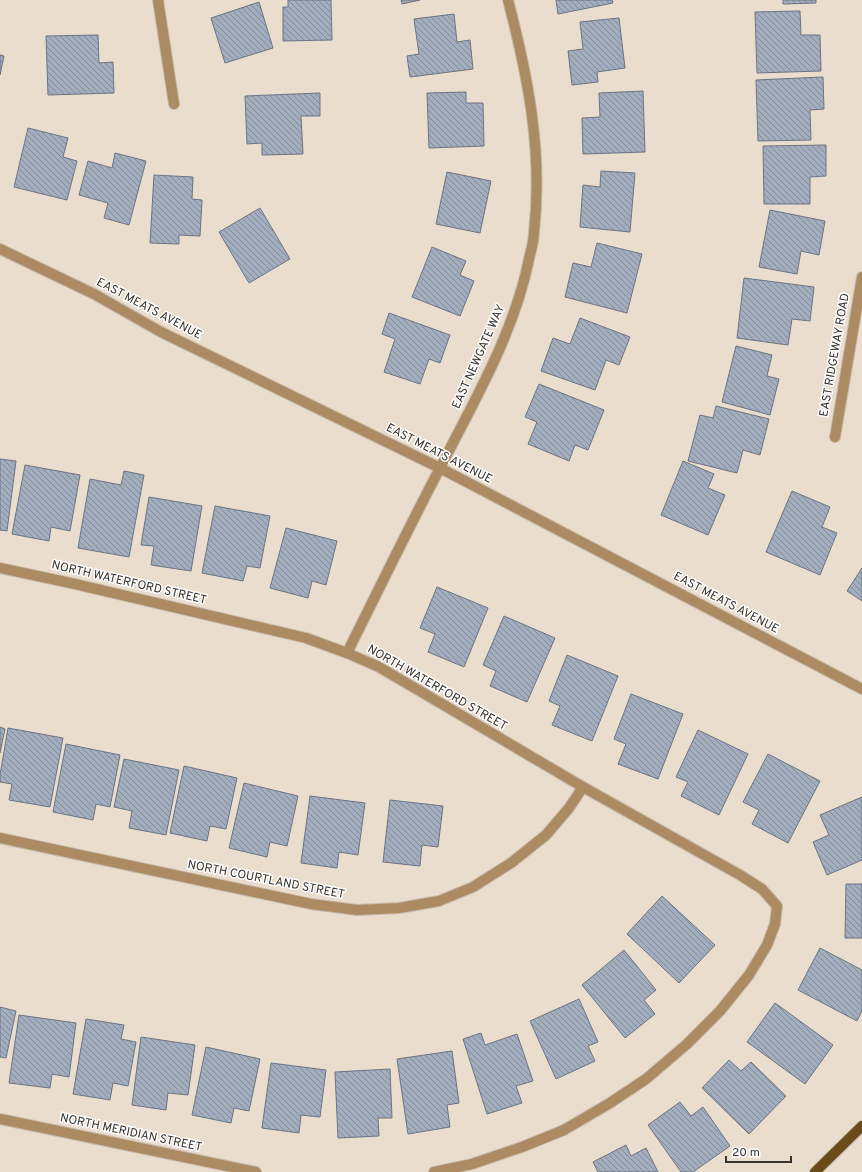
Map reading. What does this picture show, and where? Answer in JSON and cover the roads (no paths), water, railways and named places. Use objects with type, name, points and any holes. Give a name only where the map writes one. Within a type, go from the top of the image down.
[{"type":"main road","points":[[815,1172],[862,1126]]},
{"type":"street","points":[[158,0],[174,104]]},
{"type":"street","name":"EAST NEWGATE WAY","points":[[347,653],[484,382],[510,327],[526,276],[534,233],[538,183],[536,141],[529,90],[508,0]]},
{"type":"street","name":"EAST MEATS AVENUE","points":[[0,249],[94,294],[161,332],[440,468],[862,689]]},
{"type":"street","name":"EAST RIDGEWAY ROAD","points":[[835,437],[862,277]]},
{"type":"street","name":"NORTH WATERFORD STREET","points":[[0,568],[306,638],[380,667],[582,787],[762,888],[777,906],[775,924],[767,946],[749,975],[720,1011],[687,1044],[646,1079],[610,1103],[564,1130],[522,1147],[472,1164],[434,1172]]},
{"type":"street","name":"NORTH COURTLAND STREET","points":[[0,838],[311,904],[357,910],[399,908],[439,901],[473,887],[511,863],[546,835],[569,808],[582,787]]},
{"type":"street","name":"NORTH MERIDIAN STREET","points":[[0,1119],[256,1172]]}]
